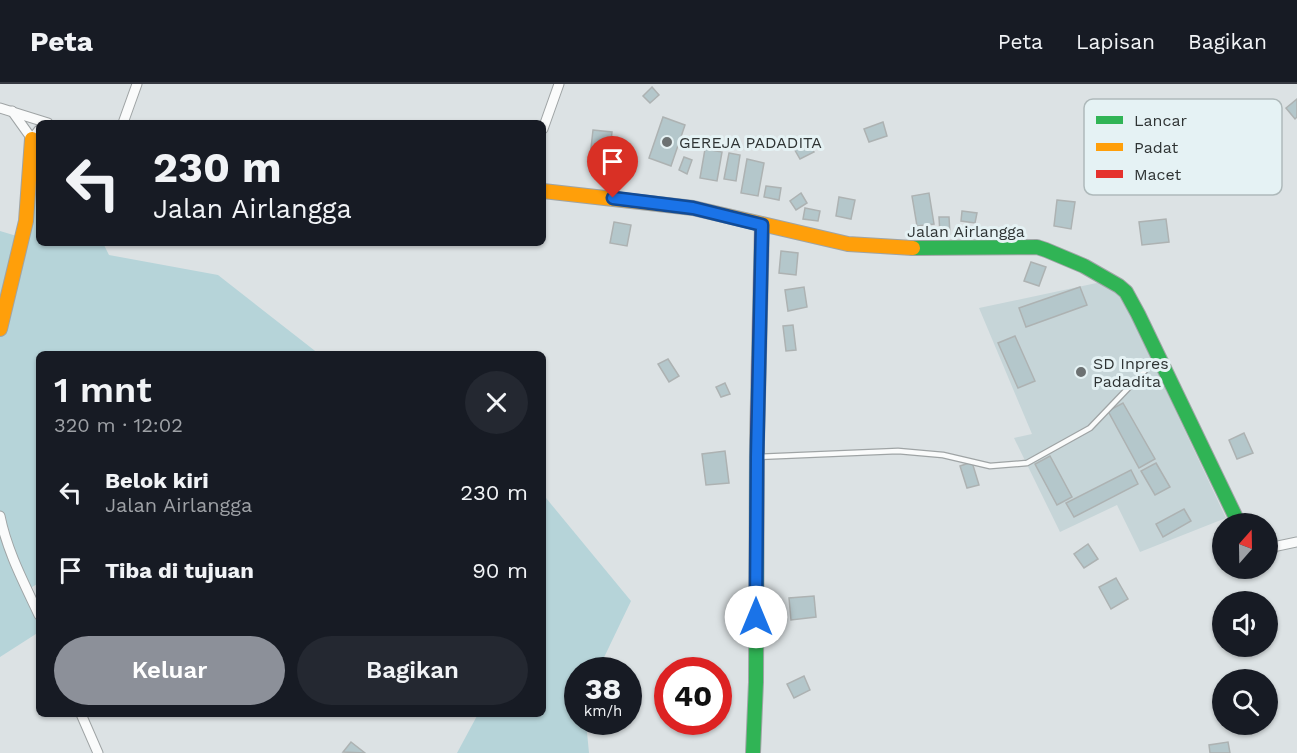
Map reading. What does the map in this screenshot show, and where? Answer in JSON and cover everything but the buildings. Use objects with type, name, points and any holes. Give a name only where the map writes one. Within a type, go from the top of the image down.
[{"type":"street","points":[[124,120],[137,84]]},
{"type":"street","points":[[546,121],[560,84]]},
{"type":"street","points":[[0,108],[38,120]]},
{"type":"street","points":[[0,329],[26,221],[35,135],[12,111]]},
{"type":"street","name":"Jalan Airlangga","points":[[546,191],[684,207],[848,244],[926,249],[1030,247],[1051,250],[1114,282],[1126,293],[1140,317],[1234,513]]},
{"type":"street","points":[[753,753],[762,225]]},
{"type":"street","points":[[0,516],[8,546],[36,609]]},
{"type":"street","points":[[1278,546],[1297,542]]},
{"type":"street","points":[[82,717],[98,753]]},
{"type":"lane","points":[[757,457],[898,451],[943,455],[990,466],[1027,463],[1090,428],[1158,356]]},
{"type":"shaded area","points":[[27,139],[36,144],[36,246],[104,246],[109,255],[218,275],[315,351],[36,351],[36,585],[25,591],[36,618],[36,634],[0,657],[0,231],[20,237]]},
{"type":"shaded area","name":"SD Inpres Padadita","points":[[1106,281],[1121,295],[1224,513],[1212,513],[1212,524],[1140,552],[1117,505],[1060,532],[1014,438],[1032,434],[979,308]]},
{"type":"shaded area","points":[[546,498],[631,601],[604,657],[564,657],[564,735],[587,735],[589,753],[457,753],[476,717],[546,717]]},
{"type":"traffic: fast","points":[[913,248],[1037,247],[1084,266],[1119,286],[1126,292],[1138,314],[1234,513]]},
{"type":"traffic: fast","points":[[753,753],[756,682],[757,442]]},
{"type":"traffic: slow","points":[[0,329],[26,221],[32,139]]},
{"type":"traffic: slow","points":[[546,191],[693,208],[848,244],[913,248]]},
{"type":"traffic: jam","points":[[757,442],[762,225]]},
{"type":"place","name":"GEREJA PADADITA","points":[[667,142]]},
{"type":"place","name":"SD Inpres Padadita","points":[[1081,372]]},
{"type":"route","points":[[613,198],[693,208],[762,225],[756,617]]}]
